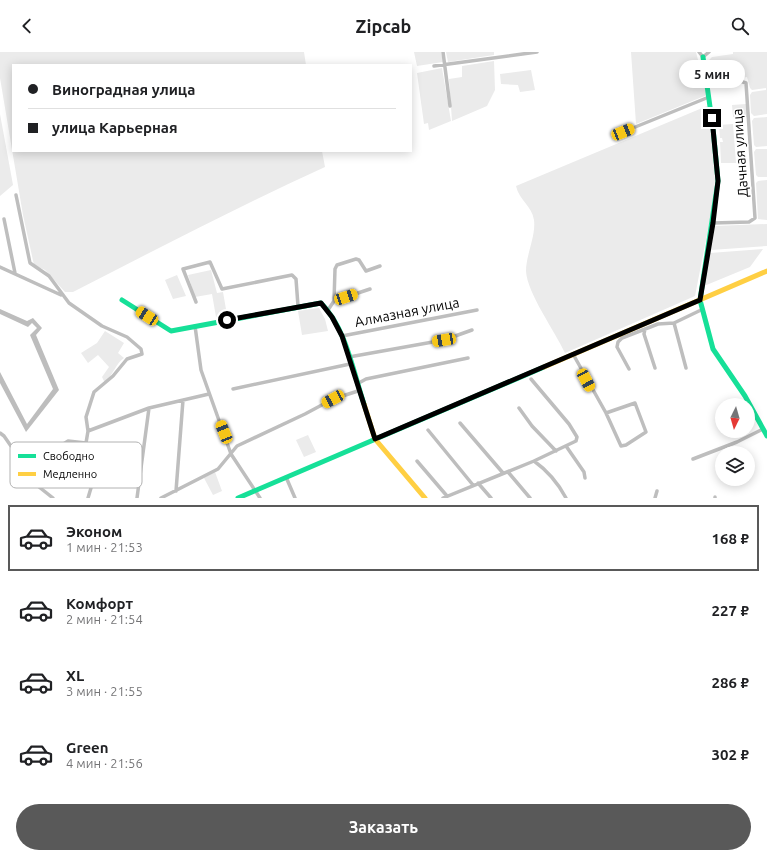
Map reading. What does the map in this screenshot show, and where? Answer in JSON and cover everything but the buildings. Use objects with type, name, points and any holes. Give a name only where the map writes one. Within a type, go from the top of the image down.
[{"type":"street","points":[[444,52],[450,106]]},
{"type":"street","points":[[434,66],[537,52]]},
{"type":"street","points":[[699,52],[703,57],[704,74],[709,97],[718,181],[713,223],[700,300],[701,310],[713,349],[745,396],[767,436]]},
{"type":"street","points":[[703,57],[709,52]]},
{"type":"street","name":"Дачная улица","points":[[707,86],[740,81],[746,83],[755,210],[755,218],[749,222],[713,223]]},
{"type":"street","points":[[623,132],[709,97]]},
{"type":"street","points":[[16,196],[30,262],[49,276],[62,296],[77,310],[126,337],[141,350],[142,354],[127,359],[113,376],[94,392],[86,417],[88,431],[86,442]]},
{"type":"street","points":[[4,219],[15,273]]},
{"type":"street","points":[[328,310],[334,301],[335,269],[337,265],[356,259],[359,260],[366,271],[380,266]]},
{"type":"street","points":[[196,302],[183,269],[210,262],[222,289],[292,275],[296,280],[298,306]]},
{"type":"street","points":[[0,267],[62,296]]},
{"type":"street","points":[[238,498],[767,271]]},
{"type":"street","points":[[334,301],[370,289]]},
{"type":"street","points":[[122,300],[171,331],[298,306],[321,303],[328,310],[342,336],[358,391],[375,439],[425,498]]},
{"type":"street","name":"Алмазная улица","points":[[342,336],[477,310]]},
{"type":"street","points":[[629,369],[617,347],[618,342],[622,338],[658,324],[674,323],[701,310]]},
{"type":"street","points":[[674,323],[686,368]]},
{"type":"street","points":[[194,326],[199,362],[231,454],[260,498]]},
{"type":"street","points":[[645,329],[644,334],[655,368]]},
{"type":"street","points":[[348,357],[444,340],[472,330]]},
{"type":"street","points":[[573,354],[606,413],[621,446],[626,446],[646,432],[635,404],[606,413]]},
{"type":"street","points":[[357,384],[366,380],[468,358]]},
{"type":"street","points":[[233,389],[350,364]]},
{"type":"street","points":[[417,461],[448,497],[473,484],[508,472],[556,452],[576,441],[577,437],[569,424],[531,379]]},
{"type":"street","points":[[161,498],[218,469],[237,446],[333,399],[358,391]]},
{"type":"street","points":[[88,431],[149,408],[209,394]]},
{"type":"street","points":[[176,491],[183,400]]},
{"type":"street","points":[[142,460],[149,408]]},
{"type":"street","points":[[519,408],[532,426],[556,452]]},
{"type":"street","points":[[460,423],[503,473]]},
{"type":"street","points":[[693,459],[737,442],[763,428]]},
{"type":"street","points":[[428,430],[473,484]]},
{"type":"street","points":[[0,433],[10,445]]},
{"type":"street","points":[[566,446],[584,472],[585,478]]},
{"type":"street","points":[[534,461],[544,468],[559,486],[566,498]]},
{"type":"street","points":[[508,472],[530,498]]},
{"type":"street","points":[[286,478],[295,498]]},
{"type":"street","points":[[478,482],[491,498]]},
{"type":"street","points":[[40,488],[53,498]]},
{"type":"street","points":[[88,498],[91,488]]},
{"type":"street","points":[[137,498],[138,488]]},
{"type":"street","points":[[655,498],[657,491]]},
{"type":"shaded area","points":[[0,52],[304,52],[306,64],[12,64],[12,149],[0,78]]},
{"type":"shaded area","points":[[414,52],[441,52],[443,62],[417,66]]},
{"type":"shaded area","points":[[446,52],[494,52],[494,55],[448,62]]},
{"type":"shaded area","points":[[631,52],[696,52],[707,95],[636,124]]},
{"type":"shaded area","points":[[733,52],[767,52],[767,114],[754,116],[751,113],[750,95],[752,92],[766,90],[766,88],[752,90],[747,77],[713,84],[709,60],[712,57],[733,54]]},
{"type":"shaded area","points":[[494,61],[495,90],[487,106],[452,121],[449,79],[462,77],[462,66]]},
{"type":"shaded area","points":[[442,68],[451,121],[429,130],[428,123],[424,124],[417,73]]},
{"type":"shaded area","points":[[531,70],[535,90],[520,92],[518,85],[501,84],[500,74]]},
{"type":"shaded area","points":[[746,104],[747,117],[733,117],[732,105]]},
{"type":"shaded area","points":[[707,106],[715,180],[712,209],[695,296],[565,353],[536,301],[528,280],[526,265],[534,232],[534,220],[531,211],[520,195],[516,186]]},
{"type":"shaded area","points":[[0,114],[13,185],[0,196]]},
{"type":"shaded area","points":[[767,117],[767,146],[756,147],[754,145],[752,121],[754,118]]},
{"type":"shaded area","points":[[733,124],[736,163],[721,163],[720,142],[723,142],[722,138],[720,138],[719,125]]},
{"type":"shaded area","points":[[756,149],[767,149],[767,177],[758,177],[756,175],[754,152]]},
{"type":"shaded area","points":[[12,152],[322,152],[325,167],[230,212],[73,292],[65,292],[45,270],[34,265],[23,215]]},
{"type":"shaded area","points":[[767,180],[767,220],[758,219],[756,183],[758,181]]},
{"type":"shaded area","points":[[767,224],[767,246],[711,250],[715,226]]},
{"type":"shaded area","points":[[763,249],[750,267],[704,286],[710,253]]},
{"type":"shaded area","points":[[211,270],[217,293],[223,292],[227,315],[216,317],[212,294],[195,297],[188,275]]},
{"type":"shaded area","points":[[177,275],[186,296],[173,299],[165,280]]},
{"type":"shaded area","points":[[319,308],[325,319],[328,331],[302,335],[298,311]]},
{"type":"shaded area","points":[[0,309],[27,321],[33,318],[42,328],[36,335],[59,390],[26,432],[0,383],[0,372],[27,424],[53,389],[30,335],[37,328],[32,323],[28,327],[0,314]]},
{"type":"shaded area","points":[[105,331],[124,343],[118,353],[124,358],[105,383],[102,377],[109,367],[98,355],[88,363],[81,353],[97,343]]},
{"type":"shaded area","points":[[308,435],[316,452],[304,457],[296,440]]},
{"type":"shaded area","points":[[215,472],[222,491],[213,495],[204,478]]},
{"type":"traffic: fast","points":[[703,57],[713,128],[718,181],[700,300],[713,349],[745,396],[767,436]]},
{"type":"traffic: fast","points":[[122,300],[171,331],[321,303],[330,313],[343,337],[364,404]]},
{"type":"traffic: fast","points":[[238,498],[544,367]]},
{"type":"traffic: slow","points":[[544,367],[767,271]]},
{"type":"traffic: slow","points":[[364,404],[375,439],[425,498]]},
{"type":"route","points":[[227,320],[321,303],[328,310],[337,324],[342,336],[358,391],[375,439],[700,300],[713,223],[718,181],[712,118]]}]
